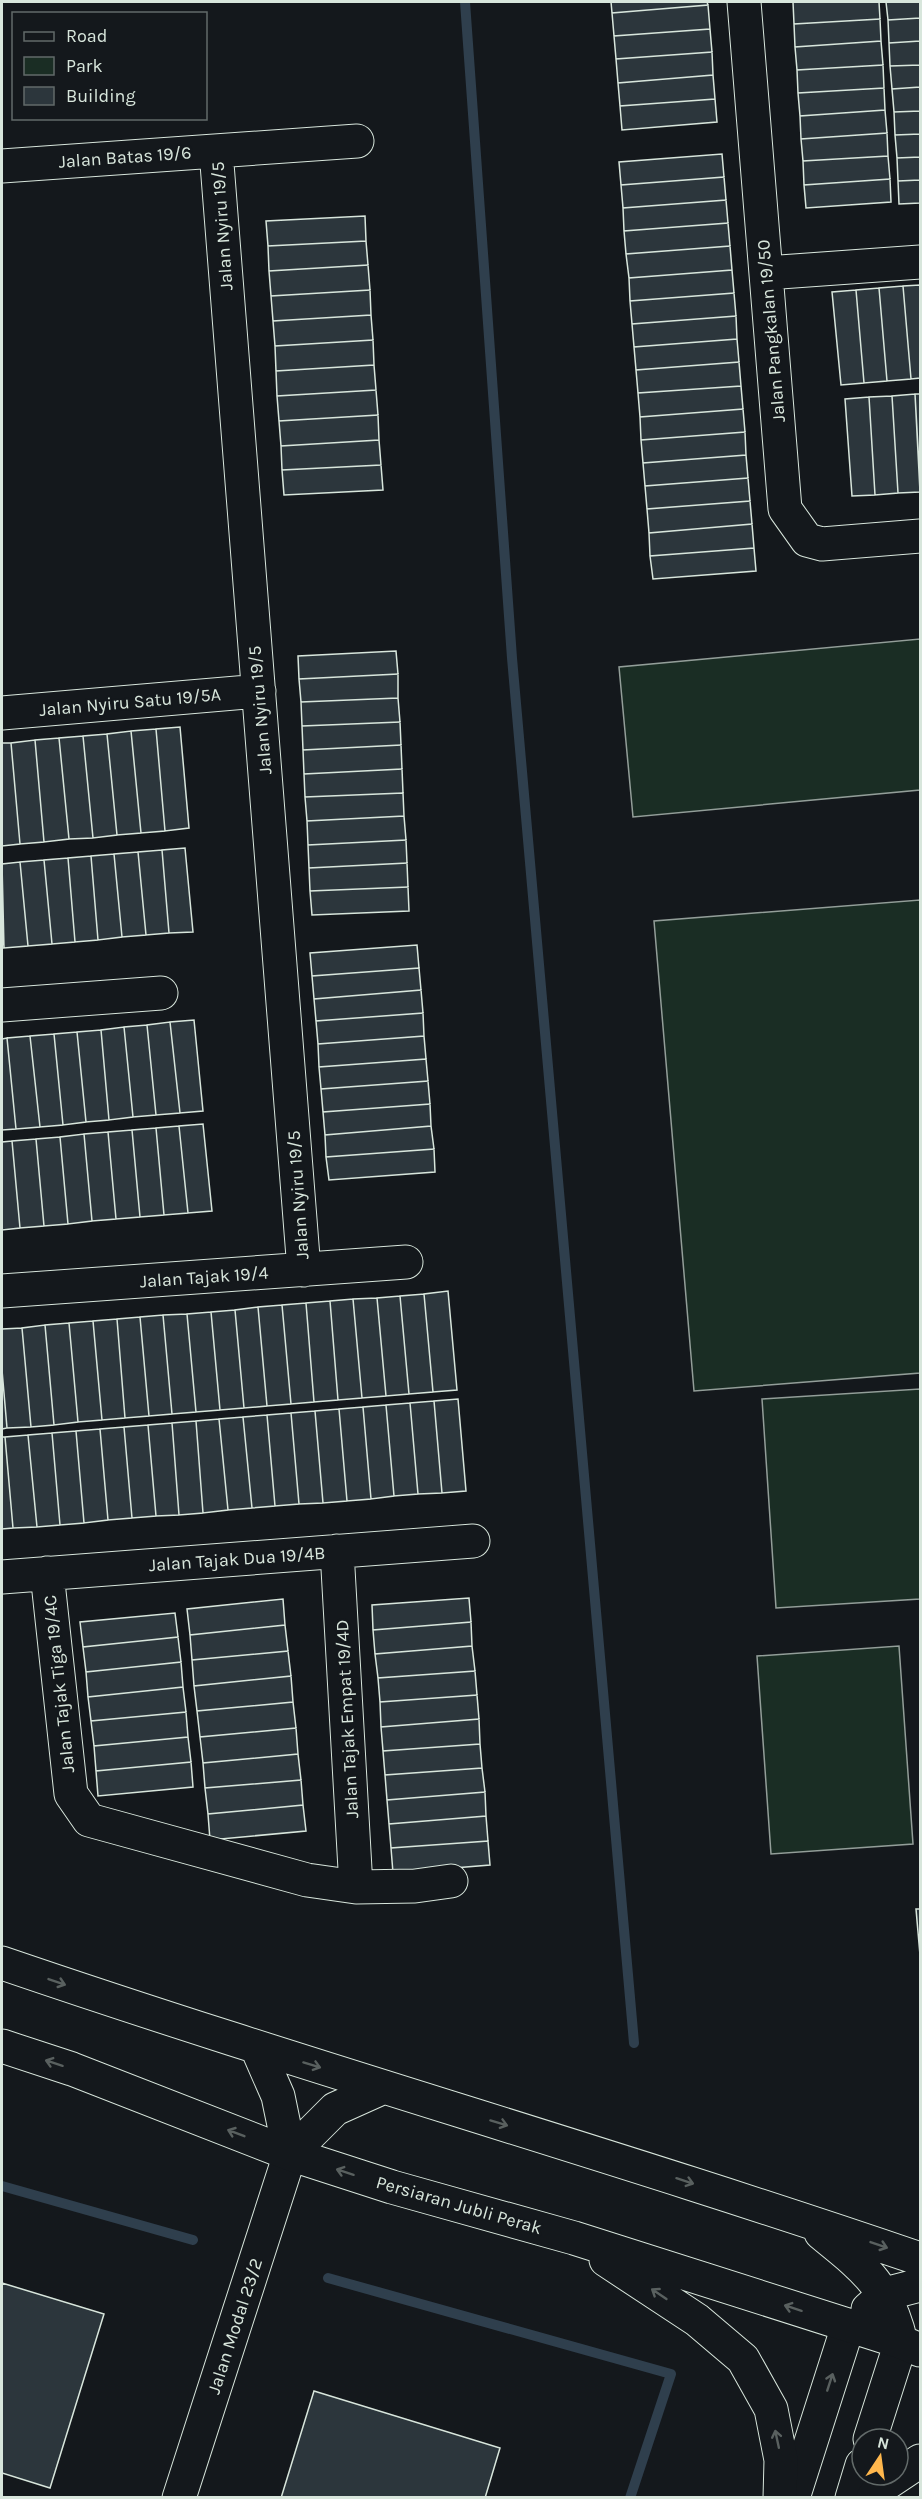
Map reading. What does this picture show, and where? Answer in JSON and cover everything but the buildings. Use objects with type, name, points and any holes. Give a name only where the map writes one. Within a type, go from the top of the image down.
[{"type":"street","name":"Jalan Pangkalan 19/50","points":[[744,2],[785,509],[807,540],[822,544],[921,536]]},
{"type":"street","name":"Jalan Batas 19/6","points":[[2,166],[357,141]]},
{"type":"street","name":"Jalan Nyiru 19/5","points":[[216,151],[304,1270]]},
{"type":"street","points":[[766,273],[921,262]]},
{"type":"street","name":"Jalan Nyiru Satu 19/5A","points":[[2,713],[259,691]]},
{"type":"street","points":[[2,1005],[161,993]]},
{"type":"street","name":"Jalan Tajak 19/4","points":[[2,1292],[406,1262]]},
{"type":"street","name":"Jalan Tajak Dua 19/4B","points":[[2,1577],[473,1541]]},
{"type":"street","name":"Jalan Tajak Empat 19/4D","points":[[337,1551],[356,1887]]},
{"type":"street","name":"Jalan Tajak Tiga 19/4C","points":[[47,1573],[71,1794],[89,1820],[307,1880],[356,1887]]},
{"type":"street","points":[[356,1887],[415,1886],[451,1881]]},
{"type":"street","points":[[2,1963],[256,2048],[578,2146],[921,2259]]},
{"type":"street","name":"Persiaran Jubli Perak","points":[[2,2046],[72,2069],[290,2154],[392,2187],[574,2238],[911,2346]]},
{"type":"street","points":[[256,2048],[278,2096],[290,2154]]},
{"type":"street","points":[[290,2154],[335,2109],[384,2087]]},
{"type":"street","name":"Jalan Modal 23/2","points":[[179,2498],[290,2154]]},
{"type":"street","points":[[804,2220],[863,2267],[885,2294],[911,2346],[875,2427]]},
{"type":"street","points":[[574,2238],[697,2320],[743,2359],[771,2409],[782,2460],[780,2498]]},
{"type":"street","points":[[793,2498],[848,2326],[885,2294],[921,2285]]},
{"type":"street","points":[[873,2498],[881,2487],[921,2461]]},
{"type":"green space","points":[[920,639],[920,790],[633,817],[619,667]]},
{"type":"green space","points":[[920,900],[920,1373],[694,1391],[654,921]]},
{"type":"green space","points":[[920,1389],[920,1599],[776,1608],[762,1399]]},
{"type":"green space","points":[[899,1646],[913,1844],[771,1854],[757,1656]]},
{"type":"waterway","points":[[465,2],[512,658],[634,2043]]},
{"type":"waterway","points":[[2,2186],[193,2240]]},
{"type":"waterway","points":[[328,2278],[671,2374],[630,2498]]}]
